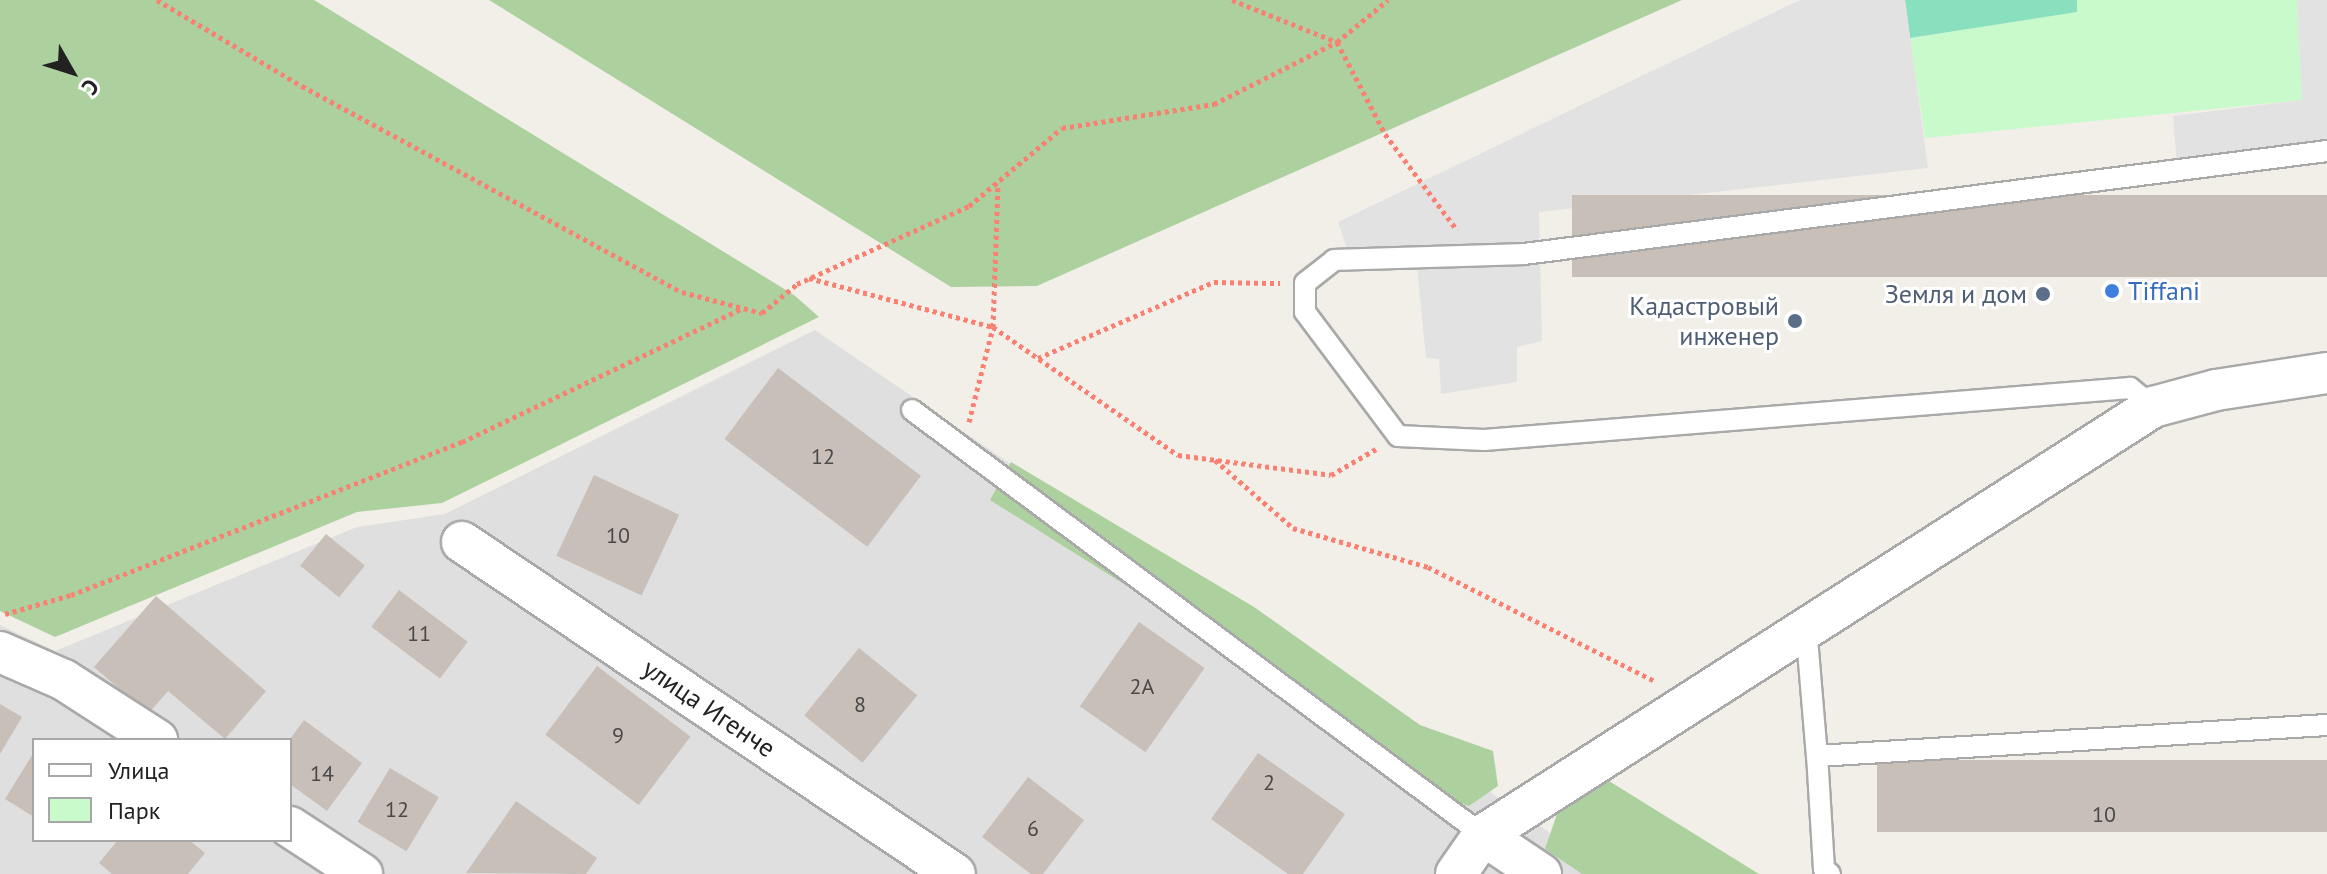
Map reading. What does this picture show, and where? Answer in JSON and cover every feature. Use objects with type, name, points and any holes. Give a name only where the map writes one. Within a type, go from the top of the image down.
[{"type":"street","points":[[1456,874],[1483,835],[2153,407],[2216,390],[2327,373]]},
{"type":"street","name":"улица Игенче","points":[[462,542],[955,874]]},
{"type":"street","points":[[0,652],[64,680],[154,738]]},
{"type":"street","points":[[292,828],[362,874]]},
{"type":"street","points":[[1483,835],[1541,874]]},
{"type":"lane","points":[[2153,407],[2130,388],[1484,440],[1398,436],[1305,312],[1305,283],[1334,260],[1524,254],[2327,151]]},
{"type":"lane","points":[[912,410],[963,444],[1483,835]]},
{"type":"lane","points":[[1806,626],[1824,869],[1830,874]]},
{"type":"lane","points":[[1817,756],[2327,725]]},
{"type":"path","points":[[157,0],[302,86],[682,292],[762,313],[809,278],[969,206],[1062,128],[1214,104],[1337,42],[1388,0]]},
{"type":"path","points":[[1232,0],[1337,42],[1385,134],[1477,256]]},
{"type":"path","points":[[963,444],[993,327],[998,182]]},
{"type":"path","points":[[809,278],[993,327],[1178,455],[1331,475],[1398,436]]},
{"type":"path","points":[[1037,358],[1214,282],[1305,283]]},
{"type":"path","points":[[0,616],[71,595],[462,442],[742,308]]},
{"type":"path","points":[[1215,460],[1293,528],[1428,567],[1695,701]]},
{"type":"shaded area","points":[[1800,0],[1905,0],[1928,168],[1539,212],[1542,341],[1517,347],[1517,382],[1441,394],[1439,359],[1426,358],[1417,266],[1353,268],[1338,222]]},
{"type":"shaded area","points":[[2297,0],[2327,0],[2327,162],[2178,178],[2173,116],[2302,100]]},
{"type":"shaded area","points":[[815,330],[1610,874],[0,874],[0,625],[55,651],[357,527],[445,514]]},
{"type":"green space","points":[[0,0],[314,0],[794,295],[819,317],[442,503],[357,512],[55,637],[0,611]]},
{"type":"green space","points":[[489,0],[1682,0],[1037,286],[951,287]]},
{"type":"green space","points":[[1905,0],[2077,0],[2077,12],[1910,38]]},
{"type":"green space","points":[[2077,0],[2297,0],[2302,100],[1925,138],[1910,38],[2077,12]]},
{"type":"green space","points":[[1011,462],[1254,607],[1420,725],[1493,751],[1498,786],[1469,806],[1412,788],[1173,615],[990,500]]},
{"type":"green space","points":[[1609,781],[1759,874],[1582,874],[1545,849],[1559,808]]},
{"type":"building","points":[[1572,195],[2327,195],[2327,277],[1572,277]]},
{"type":"building","points":[[778,368],[921,476],[867,547],[724,439]]},
{"type":"building","points":[[594,475],[679,515],[642,595],[556,556]]},
{"type":"building","points":[[326,534],[365,565],[339,597],[300,566]]},
{"type":"building","points":[[399,590],[468,642],[440,678],[371,627]]},
{"type":"building","points":[[156,596],[266,691],[224,738],[168,691],[148,714],[94,667]]},
{"type":"building","points":[[1139,622],[1205,668],[1145,752],[1080,706]]},
{"type":"building","points":[[859,648],[917,695],[863,763],[804,716]]},
{"type":"building","points":[[597,666],[690,736],[639,805],[545,735]]},
{"type":"building","points":[[0,704],[22,717],[0,754]]},
{"type":"building","points":[[304,720],[362,763],[327,811],[292,785],[291,738]]},
{"type":"building","points":[[1258,753],[1345,814],[1303,874],[1288,874],[1211,819]]},
{"type":"building","points":[[32,755],[32,816],[5,799]]},
{"type":"building","points":[[1877,760],[2327,760],[2327,832],[1877,832]]},
{"type":"building","points":[[390,768],[439,797],[406,851],[358,822]]},
{"type":"building","points":[[1028,777],[1084,820],[1043,874],[1031,874],[982,837]]},
{"type":"building","points":[[516,801],[597,858],[586,874],[466,873]]},
{"type":"building","points":[[116,842],[191,842],[205,853],[188,874],[112,874],[99,863]]},
{"type":"place","name":"Tiffani","points":[[2112,291]]},
{"type":"place","name":"Земля и дом","points":[[2043,294]]},
{"type":"place","name":"Кадастровый инженер","points":[[1795,321]]}]
